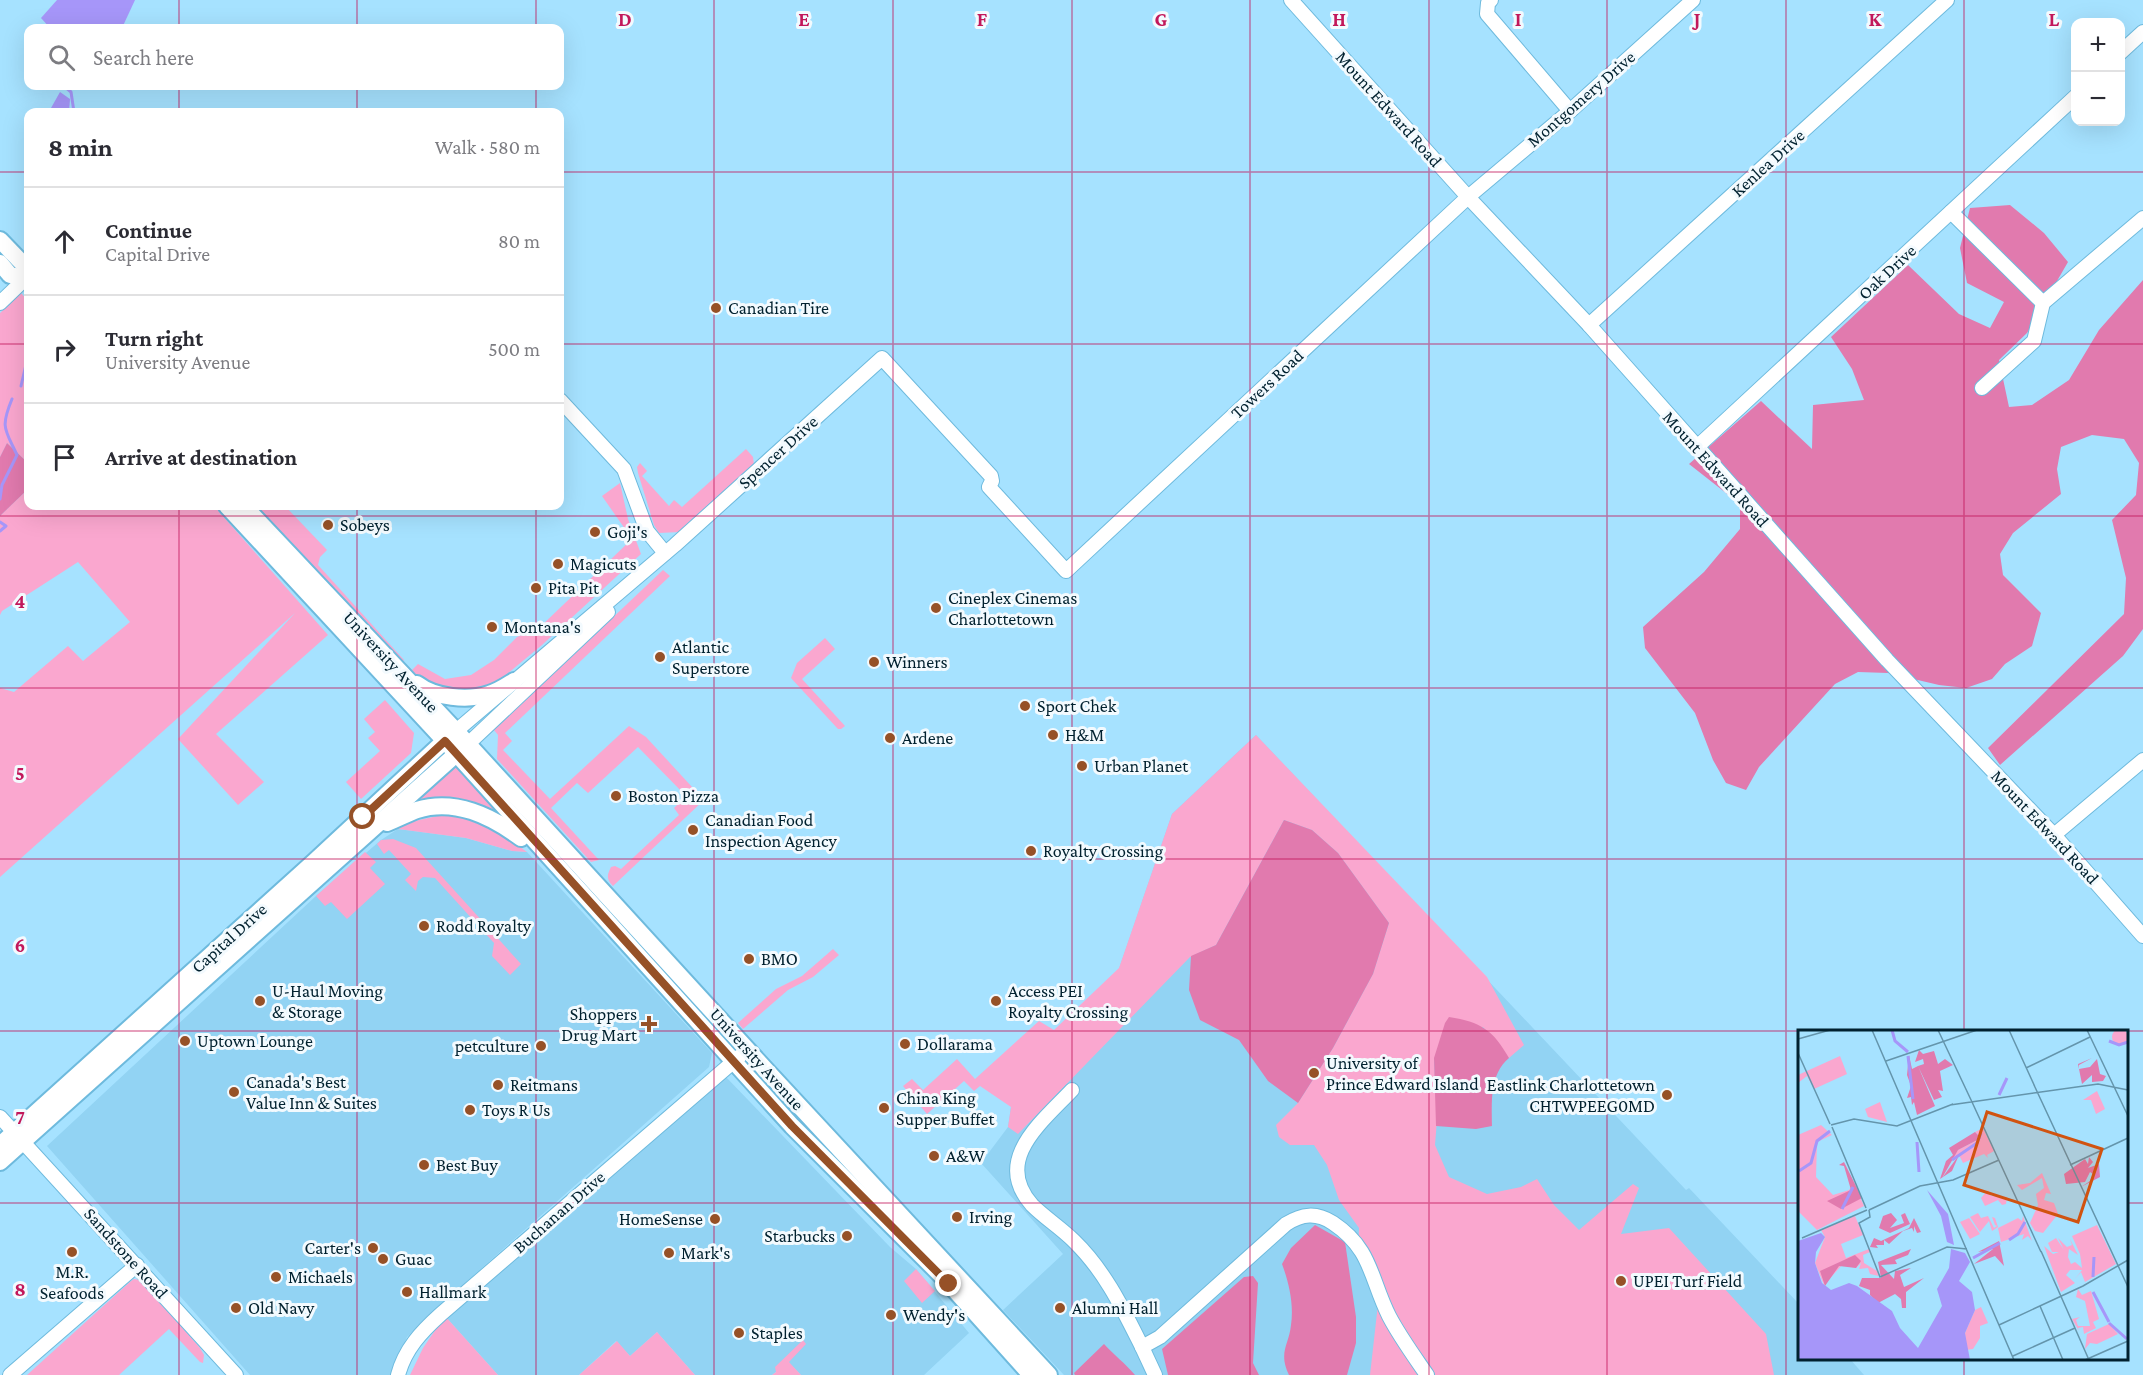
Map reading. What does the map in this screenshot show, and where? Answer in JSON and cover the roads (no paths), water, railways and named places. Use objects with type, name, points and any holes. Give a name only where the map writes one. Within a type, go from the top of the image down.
[{"type":"main road","points":[[0,240],[24,265]]},
{"type":"main road","points":[[0,263],[10,274],[24,279]]},
{"type":"main road","points":[[231,510],[451,736]]},
{"type":"main road","name":"University Avenue","points":[[248,510],[385,656],[548,857],[820,1156],[943,1277],[1031,1375]]},
{"type":"main road","points":[[385,656],[412,681],[434,694],[471,697],[488,695],[514,681]]},
{"type":"main road","name":"Capital Drive","points":[[0,1162],[19,1136],[451,736]]},
{"type":"main road","name":"University Avenue","points":[[462,749],[748,1049],[1049,1375]]},
{"type":"main road","name":"Capital Drive","points":[[0,1145],[19,1136],[462,749]]},
{"type":"main road","points":[[372,830],[426,808],[468,809],[496,820],[548,857]]},
{"type":"street","points":[[1491,0],[1488,3],[1487,14],[1570,111]]},
{"type":"street","name":"Montgomery Drive","points":[[1468,197],[1570,111],[1692,0]]},
{"type":"street","name":"Kenlea Drive","points":[[1589,325],[1947,0]]},
{"type":"street","name":"Mount Edward Road","points":[[1293,1],[1468,197],[1589,325],[1887,660],[2054,835],[2143,936]]},
{"type":"street","points":[[2125,49],[2143,32]]},
{"type":"street","name":"Oak Drive","points":[[1697,447],[2071,101]]},
{"type":"street","name":"Towers Road","points":[[882,358],[991,476],[992,481],[989,487],[1066,572],[1468,197]]},
{"type":"street","points":[[1951,213],[2043,303]]},
{"type":"street","points":[[1982,388],[2034,341],[2043,303],[2143,218]]},
{"type":"street","points":[[0,303],[24,283]]},
{"type":"street","name":"Spencer Drive","points":[[451,736],[665,553],[882,358]]},
{"type":"street","points":[[564,404],[624,469],[647,531],[665,553]]},
{"type":"street","name":"Spencer Drive","points":[[462,749],[572,648],[665,553]]},
{"type":"street","points":[[2054,835],[2143,760]]},
{"type":"street","name":"Buchanan Drive","points":[[398,1375],[402,1360],[425,1328],[748,1049]]},
{"type":"street","points":[[1072,1090],[1030,1135],[1023,1146],[1017,1165],[1018,1182],[1025,1198],[1075,1242],[1102,1275],[1122,1306],[1155,1375]]},
{"type":"street","name":"Sandstone Road","points":[[0,1117],[236,1375]]},
{"type":"street","points":[[1142,1347],[1160,1337],[1286,1224],[1295,1218],[1314,1215],[1322,1217],[1345,1231],[1362,1251],[1389,1316],[1427,1375]]},
{"type":"street","points":[[10,1375],[137,1265]]},
{"type":"waterway","points":[[69,90],[73,108]]},
{"type":"waterway","points":[[21,386],[24,373]]},
{"type":"waterway","points":[[0,499],[2,485],[17,455],[9,439],[5,423],[12,399]]},
{"type":"waterway","points":[[0,522],[6,526],[0,531]]},
{"type":"place","name":"Canadian Tire","points":[[716,308]]},
{"type":"place","name":"Sobeys","points":[[328,525]]},
{"type":"place","name":"Goji's","points":[[595,532]]},
{"type":"place","name":"Magicuts","points":[[558,564]]},
{"type":"place","name":"Pita Pit","points":[[536,588]]},
{"type":"place","name":"Cineplex Cinemas Charlottetown","points":[[936,608]]},
{"type":"place","name":"Montana's","points":[[492,627]]},
{"type":"place","name":"Atlantic Superstore","points":[[660,657]]},
{"type":"place","name":"Winners","points":[[874,662]]},
{"type":"place","name":"Sport Chek","points":[[1025,706]]},
{"type":"place","name":"H&M","points":[[1053,735]]},
{"type":"place","name":"Ardene","points":[[890,738]]},
{"type":"place","name":"Urban Planet","points":[[1082,766]]},
{"type":"place","name":"Boston Pizza","points":[[616,796]]},
{"type":"place","name":"Canadian Food Inspection Agency","points":[[693,830]]},
{"type":"place","name":"Royalty Crossing","points":[[1031,851]]},
{"type":"place","name":"Rodd Royalty","points":[[424,926]]},
{"type":"place","name":"BMO","points":[[749,959]]},
{"type":"place","name":"U-Haul Moving & Storage","points":[[260,1001]]},
{"type":"place","name":"Access PEI Royalty Crossing","points":[[996,1001]]},
{"type":"place","name":"Shoppers Drug Mart","points":[[649,1024]]},
{"type":"place","name":"Uptown Lounge","points":[[185,1041]]},
{"type":"place","name":"Dollarama","points":[[905,1044]]},
{"type":"place","name":"petculture","points":[[541,1046]]},
{"type":"place","name":"University of Prince Edward Island","points":[[1314,1073]]},
{"type":"place","name":"Reitmans","points":[[498,1085]]},
{"type":"place","name":"Canada's Best Value Inn & Suites","points":[[234,1092]]},
{"type":"place","name":"Eastlink Charlottetown CHTWPEEG0MD","points":[[1667,1095]]},
{"type":"place","name":"China King Supper Buffet","points":[[884,1108]]},
{"type":"place","name":"Toys R Us","points":[[470,1110]]},
{"type":"place","name":"A&W","points":[[934,1156]]},
{"type":"place","name":"Best Buy","points":[[424,1165]]},
{"type":"place","name":"Irving","points":[[957,1217]]},
{"type":"place","name":"HomeSense","points":[[715,1219]]},
{"type":"place","name":"Starbucks","points":[[847,1236]]},
{"type":"place","name":"Carter's","points":[[373,1248]]},
{"type":"place","name":"M.R. Seafoods","points":[[72,1252]]},
{"type":"place","name":"Mark's","points":[[669,1253]]},
{"type":"place","name":"Guac","points":[[383,1259]]},
{"type":"place","name":"Michaels","points":[[276,1277]]},
{"type":"place","name":"UPEI Turf Field","points":[[1621,1281]]},
{"type":"place","name":"Hallmark","points":[[407,1292]]},
{"type":"place","name":"Old Navy","points":[[236,1308]]},
{"type":"place","name":"Alumni Hall","points":[[1060,1308]]},
{"type":"place","name":"Wendy's","points":[[891,1315]]},
{"type":"place","name":"Staples","points":[[739,1333]]}]
